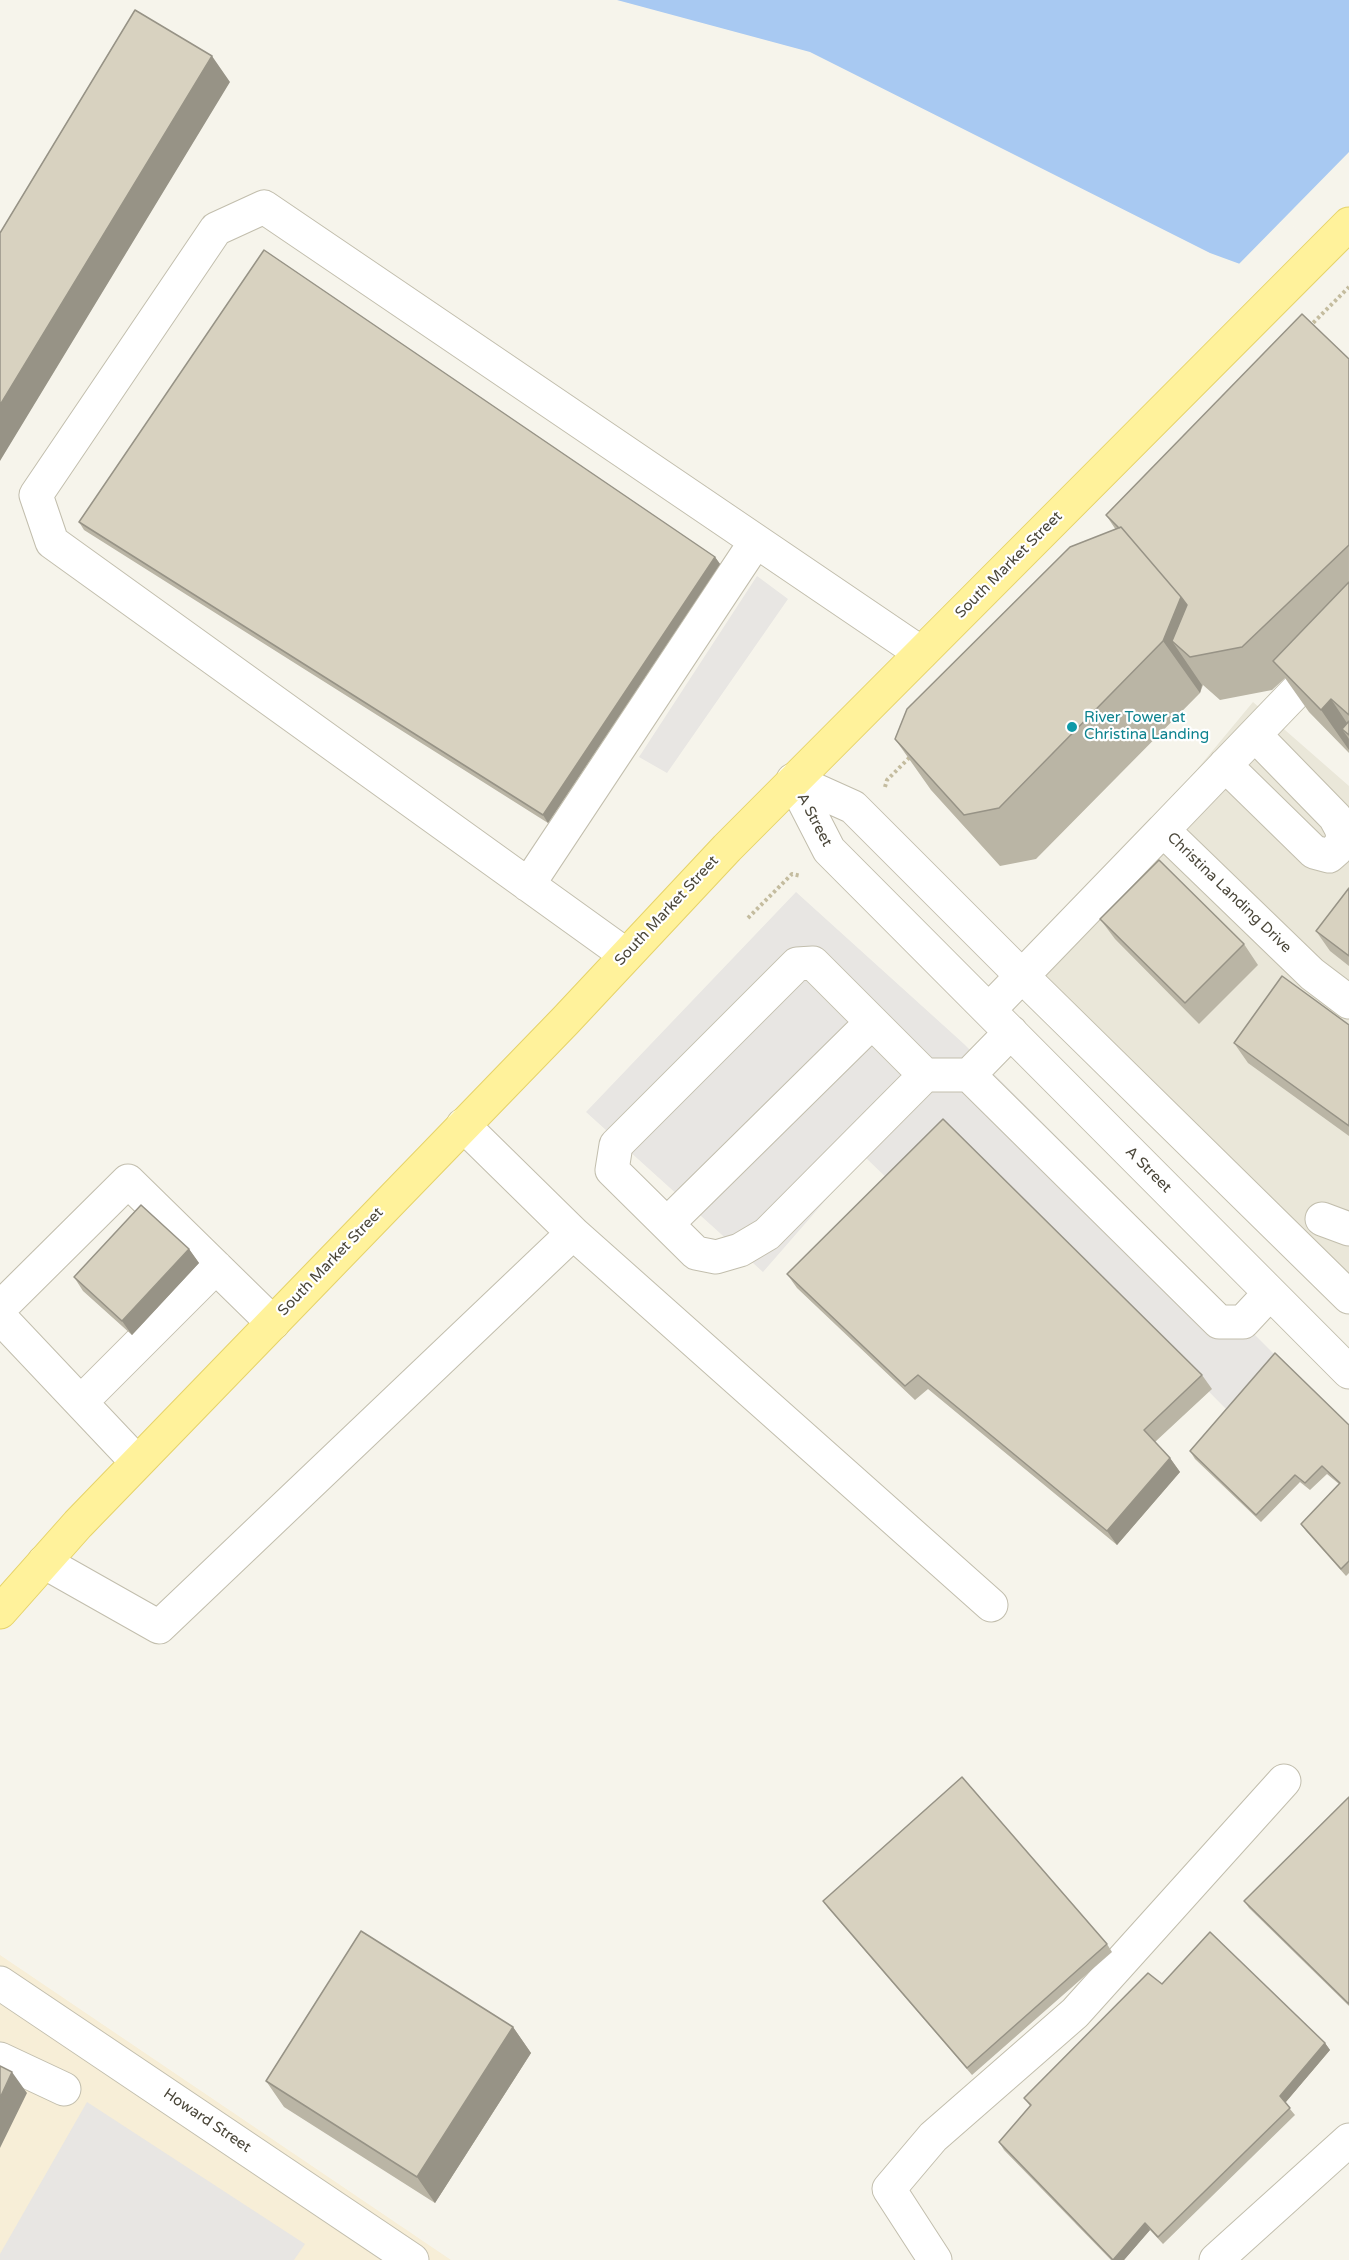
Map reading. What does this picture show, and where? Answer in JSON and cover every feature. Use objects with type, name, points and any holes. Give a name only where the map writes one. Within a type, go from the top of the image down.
[{"type":"main road","name":"South Market Street","points":[[0,1612],[137,1462],[794,780],[1349,224]]},
{"type":"street","points":[[626,955],[51,542],[36,495],[216,229],[264,207],[921,653]]},
{"type":"street","points":[[528,885],[756,541]]},
{"type":"street","points":[[1163,830],[1309,678]]},
{"type":"street","points":[[1225,765],[1314,852],[1329,856],[1337,849],[1344,840],[1335,817],[1255,735]]},
{"type":"street","name":"A Street","points":[[794,780],[853,807],[1349,1297]]},
{"type":"street","name":"A Street","points":[[794,780],[829,850],[1349,1372]]},
{"type":"street","name":"Christina Landing Drive","points":[[969,1075],[1000,1021],[1022,976],[1163,830],[1312,974],[1349,1002]]},
{"type":"street","points":[[925,1075],[767,1234],[740,1250],[716,1257],[696,1253],[612,1170],[616,1145],[797,964],[813,963],[925,1075],[969,1075],[1219,1322],[1243,1322],[1270,1293]]},
{"type":"street","points":[[667,1224],[872,1022]]},
{"type":"street","points":[[464,1125],[573,1233],[991,1605]]},
{"type":"street","points":[[0,1308],[129,1181],[273,1323]]},
{"type":"street","points":[[106,1203],[129,1226]]},
{"type":"street","points":[[80,1229],[104,1252]]},
{"type":"street","points":[[44,1562],[159,1628],[573,1233]]},
{"type":"street","points":[[81,1402],[188,1285],[216,1267]]},
{"type":"street","points":[[0,1317],[137,1462]]},
{"type":"street","points":[[935,2260],[889,2189],[933,2137],[1075,2013],[1284,1780]]},
{"type":"street","name":"Howard Street","points":[[0,1983],[412,2260]]},
{"type":"street","points":[[0,2059],[64,2089]]},
{"type":"street","points":[[1216,2260],[1349,2140]]},
{"type":"path","points":[[1301,335],[1349,287]]},
{"type":"path","points":[[861,815],[883,796],[887,780],[912,755]]},
{"type":"path","points":[[748,918],[792,874],[802,877],[829,850]]},
{"type":"shaded area","points":[[757,576],[788,599],[667,773],[639,757]]},
{"type":"shaded area","points":[[1253,702],[1349,786],[1349,1275],[1031,969]]},
{"type":"shaded area","points":[[796,892],[964,1044],[1280,1360],[1227,1410],[953,1133],[897,1188],[864,1156],[763,1272],[586,1112]]},
{"type":"shaded area","points":[[0,1955],[451,2260],[0,2260]]},
{"type":"shaded area","points":[[87,2102],[305,2244],[294,2260],[0,2260],[0,2254]]},
{"type":"water","points":[[617,0],[1349,0],[1349,277],[1289,218],[1240,264],[1210,253],[810,52]]},
{"type":"pier","points":[[1349,152],[1349,280],[1289,222],[1242,266],[1237,266]]},
{"type":"building","points":[[135,10],[212,56],[0,405],[0,233]]},
{"type":"building","points":[[264,250],[715,557],[543,815],[79,522]]},
{"type":"building","points":[[1302,314],[1349,359],[1349,545],[1242,647],[1190,657],[1172,641],[1187,605],[1121,527],[1119,528],[1106,515]]},
{"type":"building","points":[[1121,527],[1181,597],[1163,641],[999,808],[964,815],[895,739],[907,709],[1070,547]]},
{"type":"building","points":[[1349,582],[1349,715],[1331,699],[1321,710],[1273,661]]},
{"type":"building","points":[[1349,721],[1349,735],[1342,729]]},
{"type":"building","points":[[1159,860],[1244,944],[1185,1003],[1100,919]]},
{"type":"building","points":[[1349,888],[1349,956],[1316,931]]},
{"type":"building","points":[[1282,976],[1349,1025],[1349,1126],[1234,1043]]},
{"type":"building","points":[[943,1119],[1202,1375],[1144,1430],[1170,1458],[1107,1531],[918,1375],[905,1386],[787,1274]]},
{"type":"building","points":[[141,1205],[189,1249],[122,1321],[74,1277]]},
{"type":"building","points":[[1275,1353],[1349,1425],[1349,1561],[1341,1569],[1301,1524],[1340,1483],[1322,1466],[1305,1483],[1295,1475],[1256,1515],[1190,1451]]},
{"type":"building","points":[[962,1777],[1107,1944],[967,2068],[823,1901]]},
{"type":"building","points":[[1349,1797],[1349,2004],[1244,1901]]},
{"type":"building","points":[[361,1931],[513,2027],[417,2177],[266,2081]]},
{"type":"building","points":[[1210,1932],[1325,2043],[1280,2096],[1290,2108],[1158,2237],[1145,2223],[1113,2260],[999,2142],[1031,2105],[1024,2098],[1148,1973],[1162,1984]]},
{"type":"building","points":[[0,2066],[12,2072],[0,2098]]},
{"type":"place","name":"River Tower at Christina Landing","points":[[1072,727]]}]
